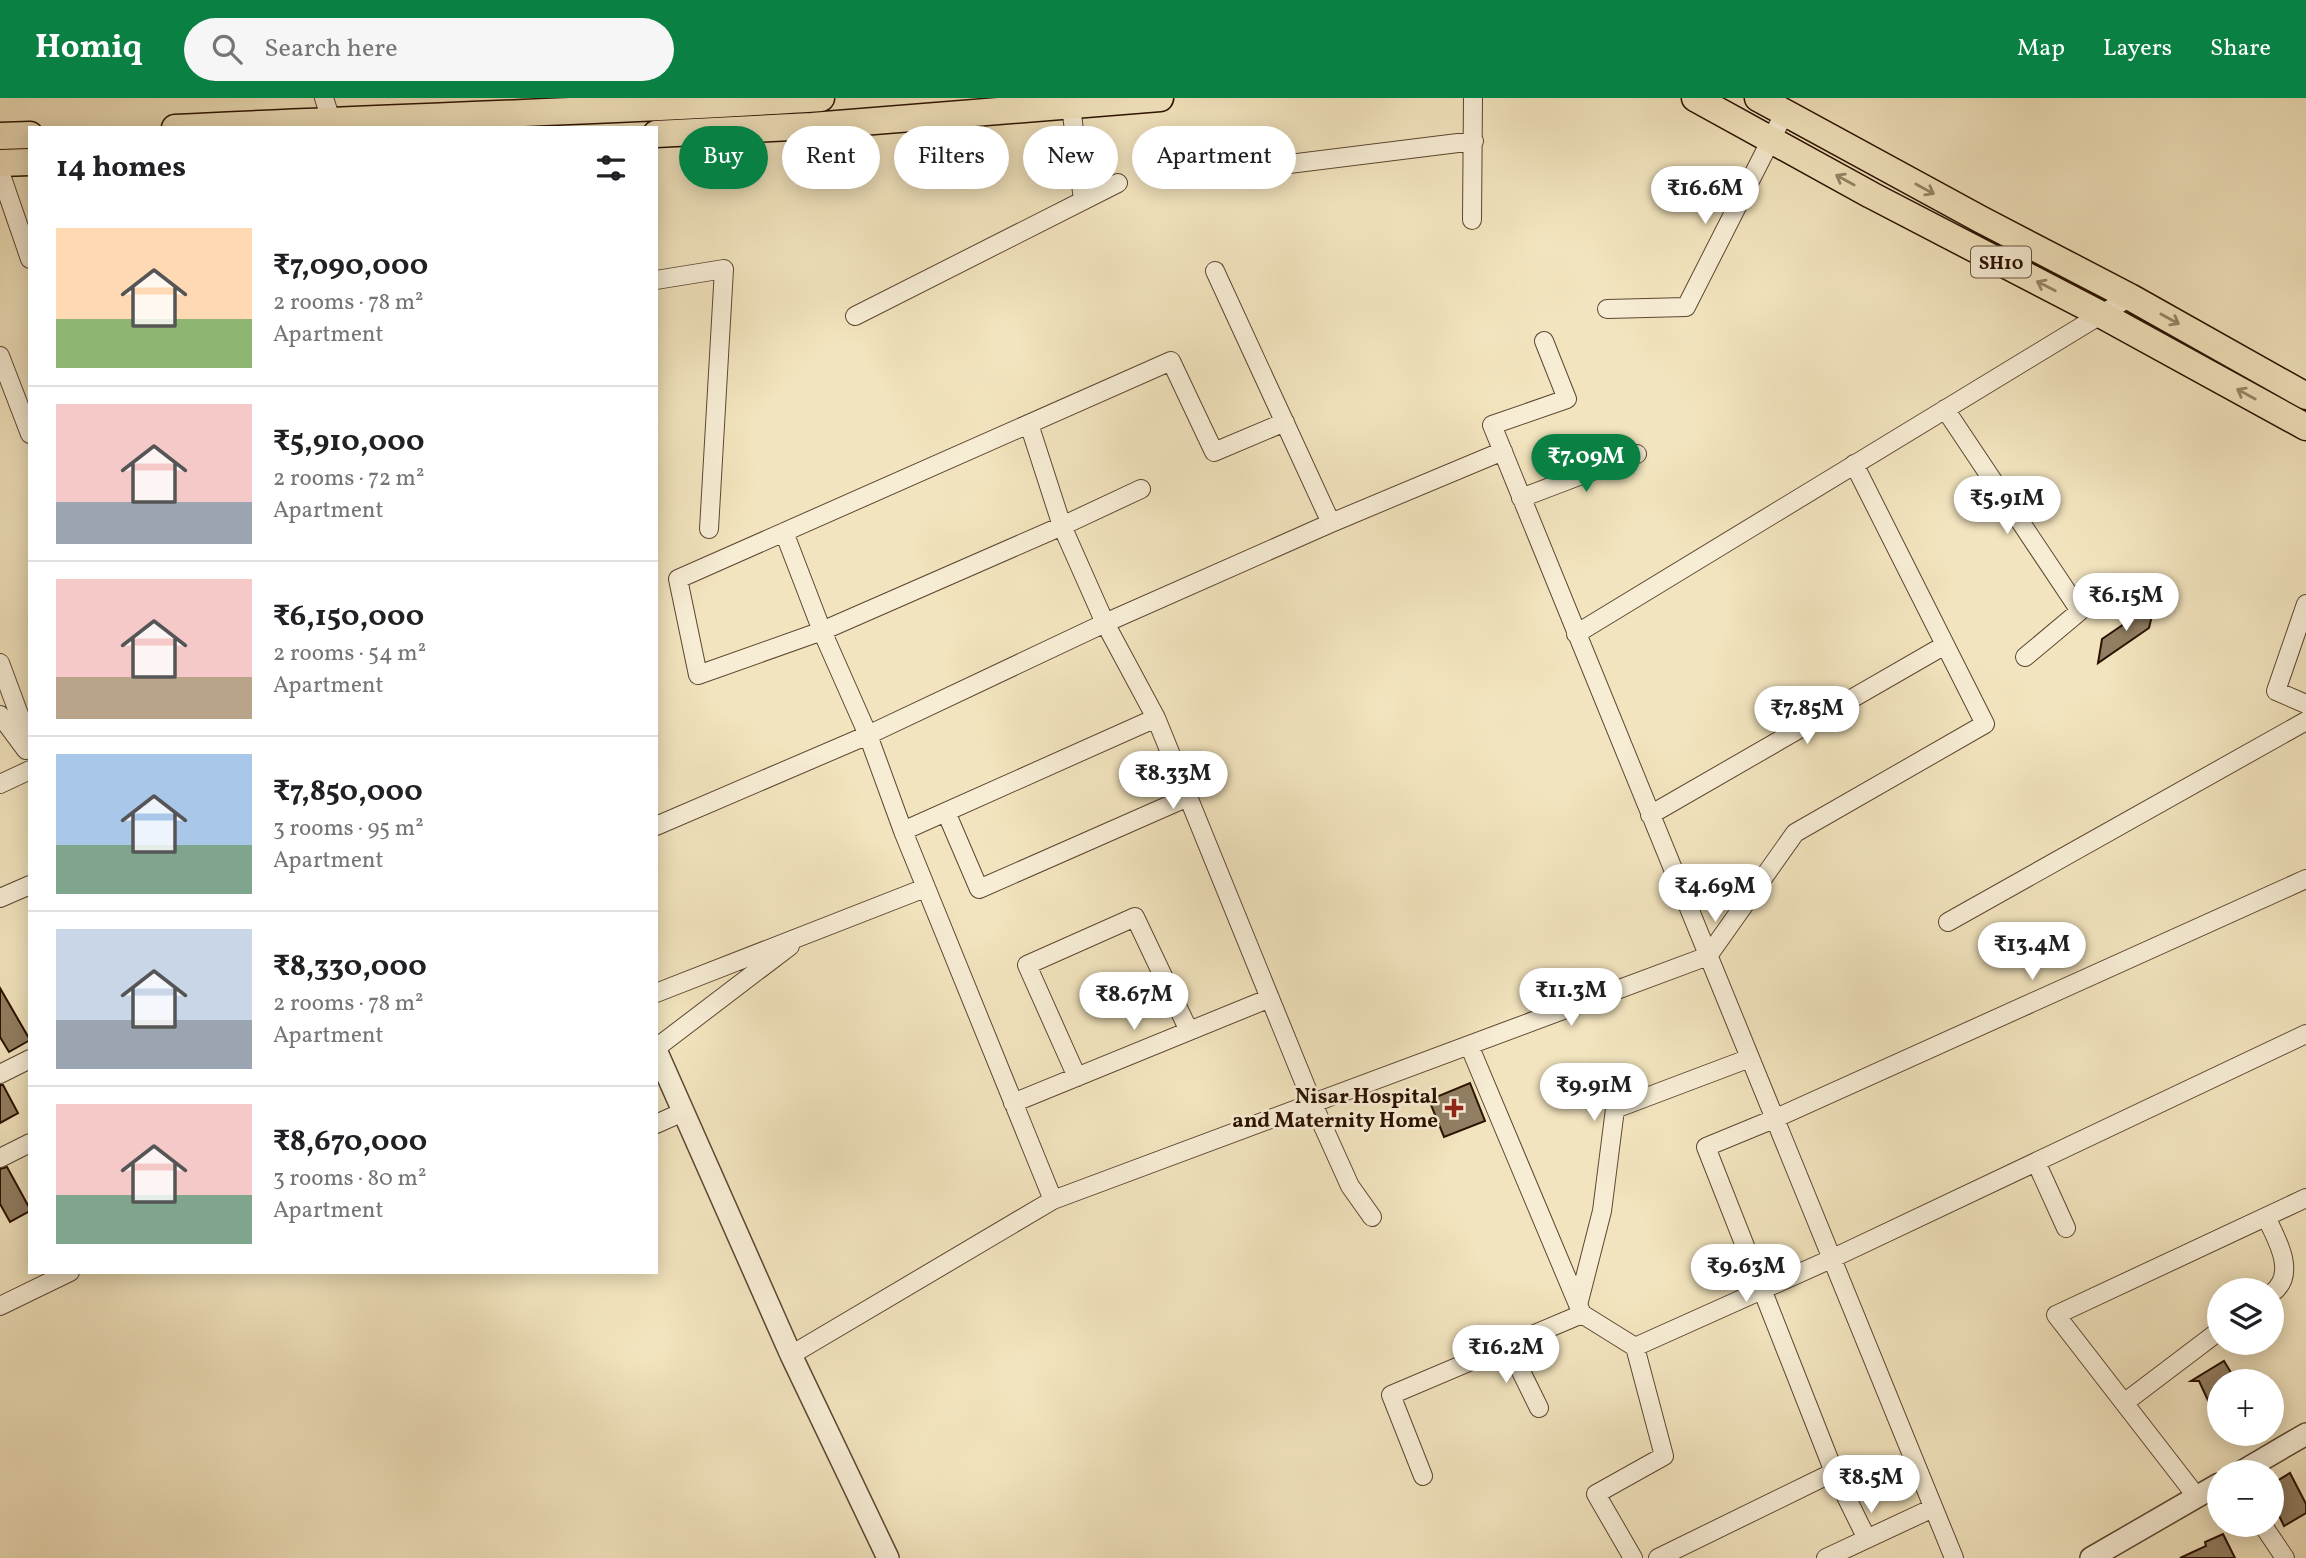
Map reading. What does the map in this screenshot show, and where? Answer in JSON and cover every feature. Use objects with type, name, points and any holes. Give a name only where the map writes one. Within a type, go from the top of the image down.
[{"type":"main road","points":[[250,126],[327,109],[522,114],[821,98]]},
{"type":"main road","points":[[658,134],[825,125],[1160,98]]},
{"type":"main road","name":"SH10","points":[[1695,98],[1908,214],[2102,314],[2306,426]]},
{"type":"main road","name":"SH10","points":[[1758,98],[2130,297],[2306,396]]},
{"type":"main road","points":[[0,136],[28,135]]},
{"type":"main road","points":[[0,163],[28,162]]},
{"type":"street","points":[[1472,220],[1473,98]]},
{"type":"street","points":[[1071,107],[1083,200]]},
{"type":"street","points":[[1606,309],[1686,307],[1785,112]]},
{"type":"street","points":[[1296,163],[1474,141]]},
{"type":"street","points":[[0,172],[28,253]]},
{"type":"street","points":[[855,316],[1106,189]]},
{"type":"street","points":[[658,280],[724,269],[709,528]]},
{"type":"street","points":[[1215,271],[1331,523]]},
{"type":"street","points":[[1576,634],[2130,297]]},
{"type":"street","points":[[1544,341],[1567,399],[1492,425],[1954,1558]]},
{"type":"street","points":[[0,356],[28,430]]},
{"type":"street","points":[[1141,489],[822,631],[698,675],[678,579],[1171,361],[1214,452],[1284,422]]},
{"type":"street","points":[[1945,409],[2080,611],[2025,657]]},
{"type":"street","points":[[1029,424],[1062,526],[1105,623],[1156,718],[1312,1104],[1350,1186],[1372,1217]]},
{"type":"street","points":[[658,826],[868,734],[1105,623],[1331,523],[1503,451]]},
{"type":"street","points":[[1521,498],[1637,454]]},
{"type":"street","points":[[791,1355],[1053,1200],[1708,956],[1795,833],[1985,724],[1854,464]]},
{"type":"street","points":[[785,532],[822,631],[868,734],[925,888],[1053,1200]]},
{"type":"street","points":[[2305,611],[2276,691],[2306,704]]},
{"type":"street","points":[[1650,815],[1945,645]]},
{"type":"street","points":[[0,663],[28,739]]},
{"type":"street","points":[[0,715],[28,752]]},
{"type":"street","points":[[903,831],[1156,718]]},
{"type":"street","points":[[1948,922],[2306,721]]},
{"type":"street","points":[[0,784],[28,771]]},
{"type":"street","points":[[946,812],[979,888],[1188,797]]},
{"type":"street","points":[[1867,1539],[1834,1472],[1706,1147],[1774,1119],[2306,879]]},
{"type":"street","points":[[0,898],[28,886]]},
{"type":"street","points":[[658,992],[925,888]]},
{"type":"street","points":[[1077,1077],[1027,965],[1135,917],[1189,1031]]},
{"type":"street","points":[[658,1047],[807,934]]},
{"type":"street","points":[[1013,1103],[1270,998]]},
{"type":"street","points":[[1634,1347],[1831,1259],[2306,1034]]},
{"type":"street","points":[[1469,1045],[1580,1309],[1634,1347],[1664,1456],[1596,1494],[1633,1558]]},
{"type":"street","points":[[658,1054],[791,1355],[888,1558]]},
{"type":"street","points":[[1580,1309],[1602,1211],[1615,1110],[1749,1058]]},
{"type":"street","points":[[0,1074],[28,1060]]},
{"type":"street","points":[[658,1123],[683,1112]]},
{"type":"street","points":[[0,1158],[28,1144]]},
{"type":"street","points":[[2036,1162],[2066,1228]]},
{"type":"street","points":[[2197,1497],[2056,1315],[2306,1198]]},
{"type":"street","points":[[2266,1217],[2284,1258],[2281,1278]]},
{"type":"street","points":[[0,1306],[66,1274]]},
{"type":"street","points":[[1423,1476],[1391,1395],[1508,1345],[1580,1309]]},
{"type":"street","points":[[2124,1404],[2207,1340]]},
{"type":"street","points":[[1508,1345],[1539,1408]]},
{"type":"street","points":[[2262,1460],[2306,1434]]},
{"type":"street","points":[[1658,1558],[1834,1472]]},
{"type":"street","points":[[2091,1558],[2207,1491]]},
{"type":"street","points":[[1826,1558],[1933,1508]]},
{"type":"street","points":[[2271,1537],[2285,1558]]},
{"type":"building","points":[[2155,603],[2149,628],[2098,663],[2102,639]]},
{"type":"building","points":[[0,988],[28,1037],[28,1041],[9,1052],[0,1037]]},
{"type":"building","points":[[1470,1083],[1485,1121],[1444,1137],[1429,1100]]},
{"type":"building","points":[[0,1085],[3,1085],[18,1113],[0,1123]]},
{"type":"building","points":[[7,1167],[28,1205],[28,1212],[10,1222],[0,1204],[0,1169]]},
{"type":"building","points":[[2224,1361],[2229,1369],[2211,1369]]},
{"type":"building","points":[[2207,1371],[2207,1398],[2199,1381],[2191,1381]]},
{"type":"building","points":[[2290,1473],[2306,1504],[2306,1513],[2284,1526],[2284,1477]]},
{"type":"building","points":[[2224,1537],[2235,1558],[2180,1558],[2206,1546],[2205,1542]]},
{"type":"place","name":"Nisar Hospital and Maternity Home","points":[[1454,1108]]}]
